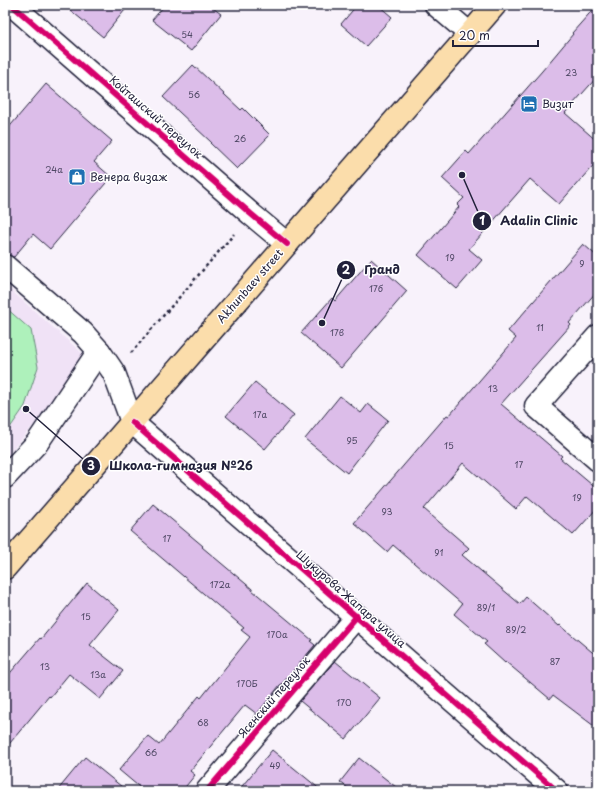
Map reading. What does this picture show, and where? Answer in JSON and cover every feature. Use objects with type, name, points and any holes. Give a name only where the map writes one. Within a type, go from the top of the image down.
[{"type":"main road","name":"Akhunbaev street","points":[[5,568],[495,5]]},
{"type":"street","name":"Койташский переулок","points":[[12,5],[287,244]]},
{"type":"street","points":[[436,5],[470,34]]},
{"type":"street","points":[[5,266],[83,333],[99,351],[114,373],[132,422]]},
{"type":"street","points":[[598,336],[536,406],[598,460]]},
{"type":"street","points":[[5,477],[37,443],[99,351]]},
{"type":"street","name":"Шукурова Жапара улица","points":[[132,422],[557,791]]},
{"type":"street","name":"Ясенский переулок","points":[[207,791],[357,616]]},
{"type":"path","points":[[114,373],[251,214]]},
{"type":"shaded area","points":[[5,285],[90,360],[5,458]]},
{"type":"green space","points":[[5,307],[31,330],[38,367],[25,406],[5,435]]},
{"type":"building","points":[[64,5],[129,5],[103,37]]},
{"type":"building","points":[[165,5],[209,5],[221,14],[191,51],[152,20]]},
{"type":"building","points":[[357,5],[378,5],[392,17],[366,46],[341,24]]},
{"type":"building","points":[[597,5],[598,76],[565,113],[598,142],[598,160],[559,204],[530,179],[469,249],[482,260],[457,289],[418,255],[459,207],[457,205],[464,198],[442,178],[466,151],[469,154],[542,71],[573,34],[572,33]]},
{"type":"building","points":[[193,65],[241,110],[243,108],[270,135],[237,169],[210,143],[211,142],[163,97]]},
{"type":"building","points":[[46,84],[112,141],[94,162],[111,177],[50,249],[33,234],[14,257],[5,254],[5,132]]},
{"type":"building","points":[[583,244],[598,257],[598,290],[569,323],[571,325],[501,404],[562,456],[560,458],[598,490],[598,507],[573,535],[527,496],[516,509],[463,463],[424,509],[469,548],[462,555],[520,604],[526,597],[598,657],[598,729],[553,695],[550,699],[506,662],[505,663],[484,644],[487,642],[454,614],[462,604],[393,545],[387,552],[354,523],[516,338],[508,331]]},
{"type":"building","points":[[371,259],[407,291],[341,368],[301,333],[332,298],[335,301]]},
{"type":"building","points":[[255,382],[294,415],[265,449],[226,416]]},
{"type":"building","points":[[340,396],[361,413],[368,404],[388,420],[347,473],[305,439]]},
{"type":"building","points":[[153,504],[312,640],[310,641],[315,645],[257,714],[245,705],[190,771],[195,775],[182,791],[144,791],[119,770],[148,736],[159,745],[199,696],[201,698],[250,637],[241,630],[244,628],[130,531]]},
{"type":"building","points":[[87,583],[119,610],[90,645],[123,671],[100,699],[69,674],[5,749],[5,679],[40,638],[41,639]]},
{"type":"building","points":[[335,661],[380,698],[346,739],[300,701]]},
{"type":"building","points":[[272,750],[322,791],[238,791]]},
{"type":"building","points":[[85,757],[127,791],[57,791]]},
{"type":"building","points":[[359,758],[401,791],[352,791],[340,782]]},
{"type":"cycle path","points":[[12,5],[287,244]]},
{"type":"cycle path","points":[[132,422],[557,791]]},
{"type":"cycle path","points":[[207,791],[357,616]]},
{"type":"place","name":"Визит","points":[[529,104]]},
{"type":"place","name":"Adalin Clinic","points":[[462,175]]},
{"type":"place","name":"Венера визаж","points":[[77,177]]},
{"type":"place","name":"Гранд","points":[[322,323]]},
{"type":"place","name":"Школа-гимназия №26","points":[[26,409]]}]
